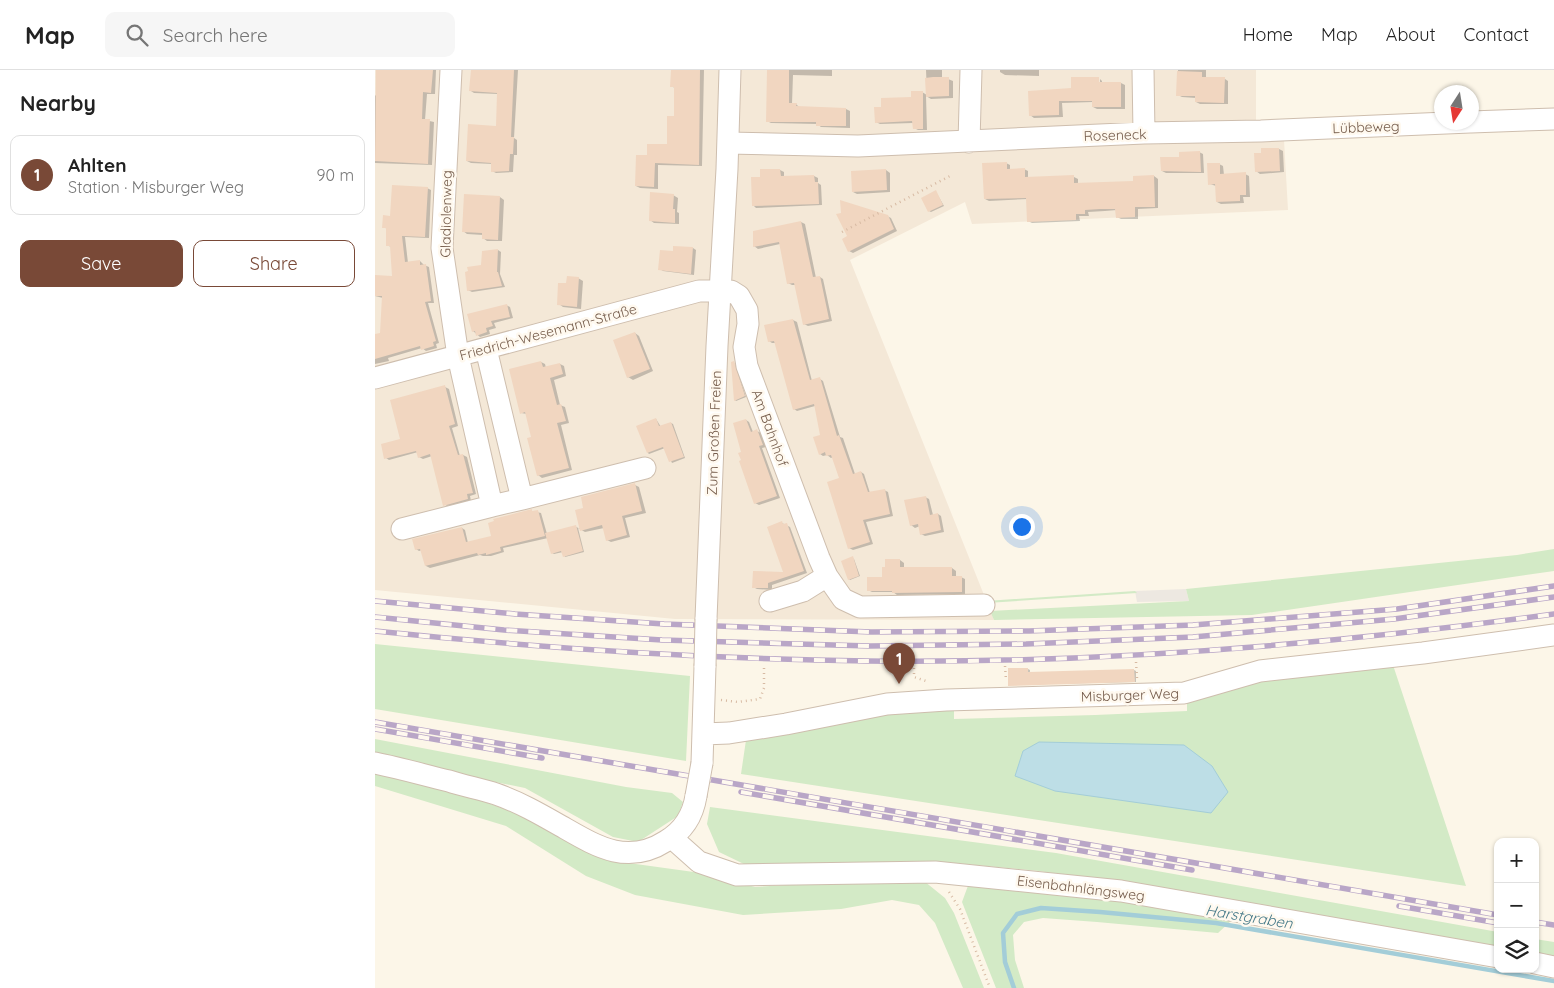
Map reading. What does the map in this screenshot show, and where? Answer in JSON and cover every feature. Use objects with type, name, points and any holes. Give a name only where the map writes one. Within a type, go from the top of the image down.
[{"type":"street","name":"Gladiolenweg","points":[[451,70],[442,248],[457,356],[492,506]]},
{"type":"street","name":"Zum Großen Freien","points":[[672,838],[684,826],[691,814],[702,762],[717,346],[730,70]]},
{"type":"street","points":[[969,142],[971,70]]},
{"type":"street","points":[[1143,70],[1144,133]]},
{"type":"street","name":"Lübbeweg","points":[[1479,122],[1554,119]]},
{"type":"street","name":"Lübbeweg","points":[[1261,131],[1434,124]]},
{"type":"street","name":"Roseneck","points":[[728,143],[858,146],[1144,133],[1261,131]]},
{"type":"street","name":"Friedrich-Wesemann-Straße","points":[[375,378],[699,291],[721,290]]},
{"type":"street","name":"Am Bahnhof","points":[[721,290],[731,291],[739,296],[747,310],[748,324],[744,346],[747,366],[827,576],[843,599],[860,607],[984,605]]},
{"type":"street","points":[[486,349],[522,499]]},
{"type":"street","points":[[402,529],[645,468]]},
{"type":"street","points":[[770,601],[803,591],[827,576]]},
{"type":"street","name":"Misburger Weg","points":[[703,734],[729,733],[786,724],[887,704],[946,700],[1184,693],[1260,671],[1423,653],[1554,635]]},
{"type":"street","points":[[375,763],[496,794],[536,812],[597,846],[611,850],[626,853],[644,852],[672,838]]},
{"type":"street","name":"Eisenbahnlängsweg","points":[[672,838],[699,862],[737,875],[935,872],[1121,891],[1494,956]]},
{"type":"street","points":[[1539,964],[1554,967]]},
{"type":"path","points":[[842,232],[950,176]]},
{"type":"path","points":[[714,700],[738,702],[760,700],[764,688],[764,666]]},
{"type":"path","points":[[935,872],[960,909],[990,988]]},
{"type":"shaded area","points":[[375,70],[1256,70],[1256,125],[1284,140],[1288,210],[972,224],[965,202],[850,260],[994,620],[675,619],[375,590]]},
{"type":"shaded area","points":[[1186,589],[1189,601],[1137,602],[1135,591]]},
{"type":"green space","points":[[1554,549],[1554,571],[1252,615],[994,620],[990,611],[1189,601],[1186,589],[1517,555]]},
{"type":"green space","points":[[1135,591],[1137,593],[987,603],[986,601]]},
{"type":"green space","points":[[375,644],[690,676],[686,761],[375,709]]},
{"type":"green space","points":[[1393,665],[1466,886],[741,774],[746,740],[881,712],[954,709],[954,719],[1187,711],[1187,700],[1266,676]]},
{"type":"green space","points":[[375,739],[626,787],[672,793],[683,802],[678,816],[638,842],[613,837],[525,788],[375,758]]},
{"type":"green space","points":[[375,773],[449,789],[538,821],[614,861],[701,873],[755,887],[866,880],[924,881],[945,898],[954,913],[984,988],[963,988],[935,923],[919,905],[892,900],[841,909],[743,915],[635,895],[586,876],[506,826],[375,786]]},
{"type":"green space","points":[[710,807],[1056,853],[1494,931],[1494,949],[1039,871],[933,861],[746,865],[719,852],[707,824]]},
{"type":"green space","points":[[969,883],[1131,899],[1232,920],[1218,933],[1043,918],[1024,922],[1013,935],[1015,960],[1024,988],[996,988],[962,902]]},
{"type":"green space","points":[[1539,940],[1554,942],[1554,960],[1539,957]]},
{"type":"water","points":[[1039,742],[1184,745],[1212,766],[1228,792],[1211,813],[1055,791],[1015,776],[1023,751]]},
{"type":"building","points":[[376,70],[433,70],[431,93],[423,92],[422,119],[430,119],[428,164],[375,161]]},
{"type":"building","points":[[471,70],[514,70],[511,137],[514,137],[509,171],[491,172],[491,163],[466,161],[468,124],[496,126],[497,93],[469,91]]},
{"type":"building","points":[[671,70],[700,70],[699,165],[655,163],[654,187],[635,186],[636,155],[647,155],[647,144],[667,144],[667,116],[674,116],[674,87],[670,87]]},
{"type":"building","points":[[767,70],[789,70],[789,103],[797,103],[796,106],[846,108],[846,126],[816,126],[816,122],[766,122]]},
{"type":"building","points":[[1177,71],[1202,72],[1202,77],[1225,77],[1224,103],[1195,102],[1195,96],[1176,96]]},
{"type":"building","points":[[949,77],[949,96],[926,97],[925,78]]},
{"type":"building","points":[[1071,77],[1099,77],[1099,82],[1121,82],[1121,107],[1092,107],[1092,101],[1059,101],[1059,115],[1029,116],[1028,91],[1071,88]]},
{"type":"building","points":[[911,91],[923,91],[923,129],[913,129],[912,121],[875,123],[874,107],[881,107],[881,98],[911,97]]},
{"type":"building","points":[[1261,148],[1279,148],[1280,171],[1255,172],[1254,153],[1261,153]]},
{"type":"building","points":[[1200,151],[1201,172],[1161,171],[1160,157],[1179,157],[1179,152]]},
{"type":"building","points":[[1007,162],[1007,169],[1025,168],[1025,177],[1074,175],[1074,183],[1133,181],[1133,176],[1154,175],[1155,207],[1135,207],[1135,217],[1116,218],[1115,209],[1100,209],[1085,210],[1085,214],[1076,214],[1076,220],[1027,222],[1026,198],[984,199],[982,163]]},
{"type":"building","points":[[1207,163],[1220,163],[1220,174],[1246,172],[1246,195],[1240,195],[1240,201],[1216,202],[1215,184],[1208,185]]},
{"type":"building","points":[[760,169],[780,169],[781,176],[814,175],[815,182],[818,182],[819,204],[752,206],[751,177],[760,177]]},
{"type":"building","points":[[886,169],[887,190],[852,192],[851,171]]},
{"type":"building","points":[[392,185],[428,187],[425,237],[402,236],[405,262],[420,260],[420,265],[426,264],[431,301],[425,302],[436,341],[433,342],[434,346],[421,350],[420,346],[375,359],[375,334],[380,333],[382,296],[375,296],[375,275],[392,276],[390,246],[386,246],[386,228],[382,228],[383,215],[390,216]]},
{"type":"building","points":[[936,190],[943,205],[928,212],[921,198]]},
{"type":"building","points":[[650,192],[674,194],[673,209],[675,209],[675,223],[649,221]]},
{"type":"building","points":[[464,194],[500,196],[498,240],[482,239],[482,233],[462,232]]},
{"type":"building","points":[[840,200],[888,215],[894,229],[848,252],[842,239],[847,236],[836,214],[841,213]]},
{"type":"building","points":[[801,221],[813,277],[820,276],[829,319],[803,325],[794,283],[787,284],[779,242],[753,247],[753,231]]},
{"type":"building","points":[[673,246],[693,247],[691,274],[658,270],[660,250],[673,251]]},
{"type":"building","points":[[498,249],[497,272],[502,286],[467,291],[465,272],[468,271],[467,267],[481,265],[482,251]]},
{"type":"building","points":[[567,276],[579,277],[577,307],[557,305],[558,283],[566,283]]},
{"type":"building","points":[[507,304],[510,317],[491,321],[493,326],[486,328],[487,332],[476,336],[475,331],[472,332],[467,314]]},
{"type":"building","points":[[793,319],[810,380],[820,377],[837,436],[839,435],[853,474],[861,471],[868,492],[885,489],[890,514],[863,520],[870,542],[848,549],[827,482],[839,478],[831,455],[826,456],[825,452],[819,455],[813,437],[820,435],[814,404],[793,410],[774,341],[768,342],[764,325]]},
{"type":"building","points":[[635,332],[650,369],[627,378],[613,340]]},
{"type":"building","points":[[541,361],[543,367],[560,363],[563,374],[550,378],[557,405],[561,404],[566,421],[557,423],[569,468],[537,476],[527,438],[531,437],[525,412],[520,414],[509,369]]},
{"type":"building","points":[[734,361],[745,396],[734,401],[731,362]]},
{"type":"building","points":[[445,385],[455,424],[449,426],[458,455],[463,454],[473,493],[467,494],[468,499],[443,506],[430,454],[418,458],[416,451],[384,459],[381,444],[400,439],[390,400]]},
{"type":"building","points":[[656,418],[659,426],[671,422],[684,457],[669,462],[663,447],[647,453],[636,426]]},
{"type":"building","points":[[746,419],[751,432],[757,429],[763,445],[759,446],[777,496],[754,504],[739,461],[741,460],[738,453],[741,452],[733,423]]},
{"type":"building","points":[[635,483],[642,511],[622,516],[627,535],[606,541],[602,525],[580,531],[575,510],[583,508],[581,497]]},
{"type":"building","points":[[926,496],[930,515],[938,513],[941,530],[920,535],[918,524],[910,526],[904,500]]},
{"type":"building","points":[[532,509],[532,511],[538,510],[545,536],[500,547],[501,551],[486,555],[486,553],[478,555],[477,553],[425,566],[420,549],[415,550],[412,539],[462,527],[466,542],[491,536],[488,523],[494,521],[493,519]]},
{"type":"building","points":[[782,521],[783,524],[787,523],[804,571],[768,583],[768,588],[752,588],[753,571],[783,572],[767,527]]},
{"type":"building","points":[[576,525],[583,551],[563,557],[561,551],[551,554],[545,533]]},
{"type":"building","points":[[853,556],[859,576],[848,580],[841,561]]},
{"type":"building","points":[[885,559],[900,559],[900,567],[952,567],[952,576],[962,576],[962,592],[892,593],[892,591],[867,591],[867,577],[882,577],[882,567],[885,567]]},
{"type":"building","points":[[1008,668],[1028,668],[1028,672],[1134,669],[1135,682],[1008,686]]},
{"type":"waterway","name":"Harstgraben","points":[[1014,988],[1005,962],[1003,933],[1017,914],[1041,908],[1216,923],[1554,981]]},
{"type":"railway","points":[[375,601],[515,614],[664,624],[871,632],[1029,631],[1193,625],[1397,609],[1554,586]]},
{"type":"railway","points":[[375,617],[504,630],[662,640],[870,646],[1026,644],[1193,637],[1394,619],[1554,597]]},
{"type":"railway","points":[[375,631],[498,643],[682,655],[805,660],[953,661],[1125,656],[1211,650],[1383,635],[1554,614]]},
{"type":"railway","points":[[375,722],[1494,914]]},
{"type":"railway","points":[[375,729],[542,758]]},
{"type":"railway","points":[[741,792],[1192,870]]},
{"type":"railway","points":[[1399,906],[1494,922]]},
{"type":"railway","points":[[1539,923],[1554,925]]},
{"type":"place","name":"Ahlten","points":[[899,684]]}]
